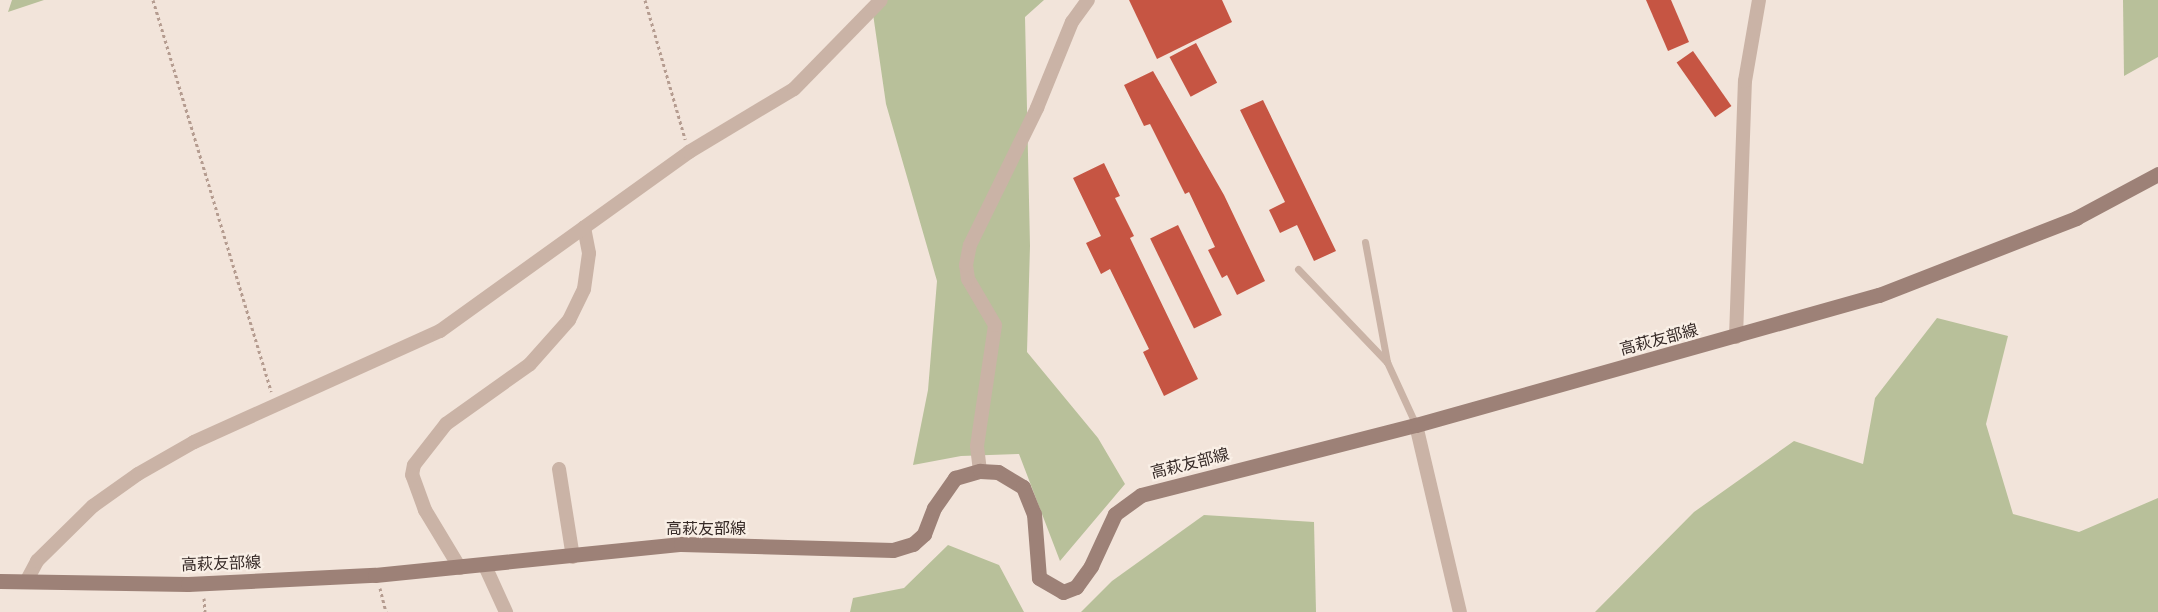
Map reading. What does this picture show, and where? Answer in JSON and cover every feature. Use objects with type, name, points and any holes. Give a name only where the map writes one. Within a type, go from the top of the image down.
[{"type":"main road","name":"高萩友部線","points":[[0,581],[188,584],[375,575],[485,567],[681,544],[893,550],[913,544],[924,534],[934,508],[955,478],[980,471],[998,472],[1023,488],[1034,514],[1039,578],[1063,592],[1076,587],[1092,566],[1115,514],[1141,495],[1416,425],[1736,338],[1880,295],[2076,218],[2158,174]]},
{"type":"street","points":[[26,582],[37,561],[93,506],[194,442],[440,331],[689,152],[794,89],[881,0]]},
{"type":"street","points":[[980,471],[977,446],[995,325],[968,279],[966,265],[970,244],[1036,108],[1072,22],[1088,0]]},
{"type":"street","points":[[1736,338],[1745,81],[1759,0]]},
{"type":"street","points":[[460,568],[425,510],[412,475],[414,465],[446,424],[530,364],[569,320],[584,289],[589,253],[584,227]]},
{"type":"street","points":[[1416,425],[1460,612]]},
{"type":"street","points":[[559,469],[573,556]]},
{"type":"street","points":[[485,567],[506,612]]},
{"type":"lane","points":[[1365,242],[1387,362],[1416,425]]},
{"type":"lane","points":[[1298,269],[1387,362]]},
{"type":"path","points":[[153,0],[275,404]]},
{"type":"path","points":[[645,0],[689,152]]},
{"type":"path","points":[[375,575],[387,612]]},
{"type":"green space","points":[[12,0],[44,0],[8,12]]},
{"type":"green space","points":[[871,0],[1044,0],[1025,17],[1030,246],[1027,352],[1098,438],[1125,484],[1060,561],[1019,454],[961,456],[913,465],[928,390],[937,281],[886,104]]},
{"type":"green space","points":[[2123,0],[2158,0],[2158,57],[2124,76]]},
{"type":"green space","points":[[1937,318],[2008,336],[1986,424],[2013,514],[2079,532],[2158,498],[2158,612],[1595,612],[1694,512],[1794,441],[1863,464],[1875,398]]},
{"type":"green space","points":[[1204,515],[1314,522],[1316,612],[1081,612],[1112,581]]},
{"type":"green space","points":[[948,545],[999,565],[1024,612],[850,612],[853,598],[904,588]]},
{"type":"building","points":[[1129,0],[1222,0],[1232,22],[1157,59]]},
{"type":"building","points":[[1646,0],[1671,0],[1689,42],[1668,51]]},
{"type":"building","points":[[1196,43],[1217,83],[1191,97],[1170,57]]},
{"type":"building","points":[[1693,51],[1731,106],[1715,117],[1677,62]]},
{"type":"building","points":[[1153,71],[1224,195],[1265,281],[1237,295],[1227,275],[1222,278],[1208,250],[1215,247],[1189,192],[1185,194],[1150,124],[1144,126],[1124,85]]},
{"type":"building","points":[[1263,100],[1336,251],[1314,261],[1297,225],[1280,233],[1269,210],[1285,202],[1240,110]]},
{"type":"building","points":[[1104,163],[1120,196],[1115,198],[1134,236],[1130,238],[1198,379],[1164,396],[1143,352],[1149,349],[1110,269],[1101,274],[1086,243],[1101,236],[1073,178]]},
{"type":"building","points":[[1178,225],[1222,315],[1194,328],[1150,239]]}]
